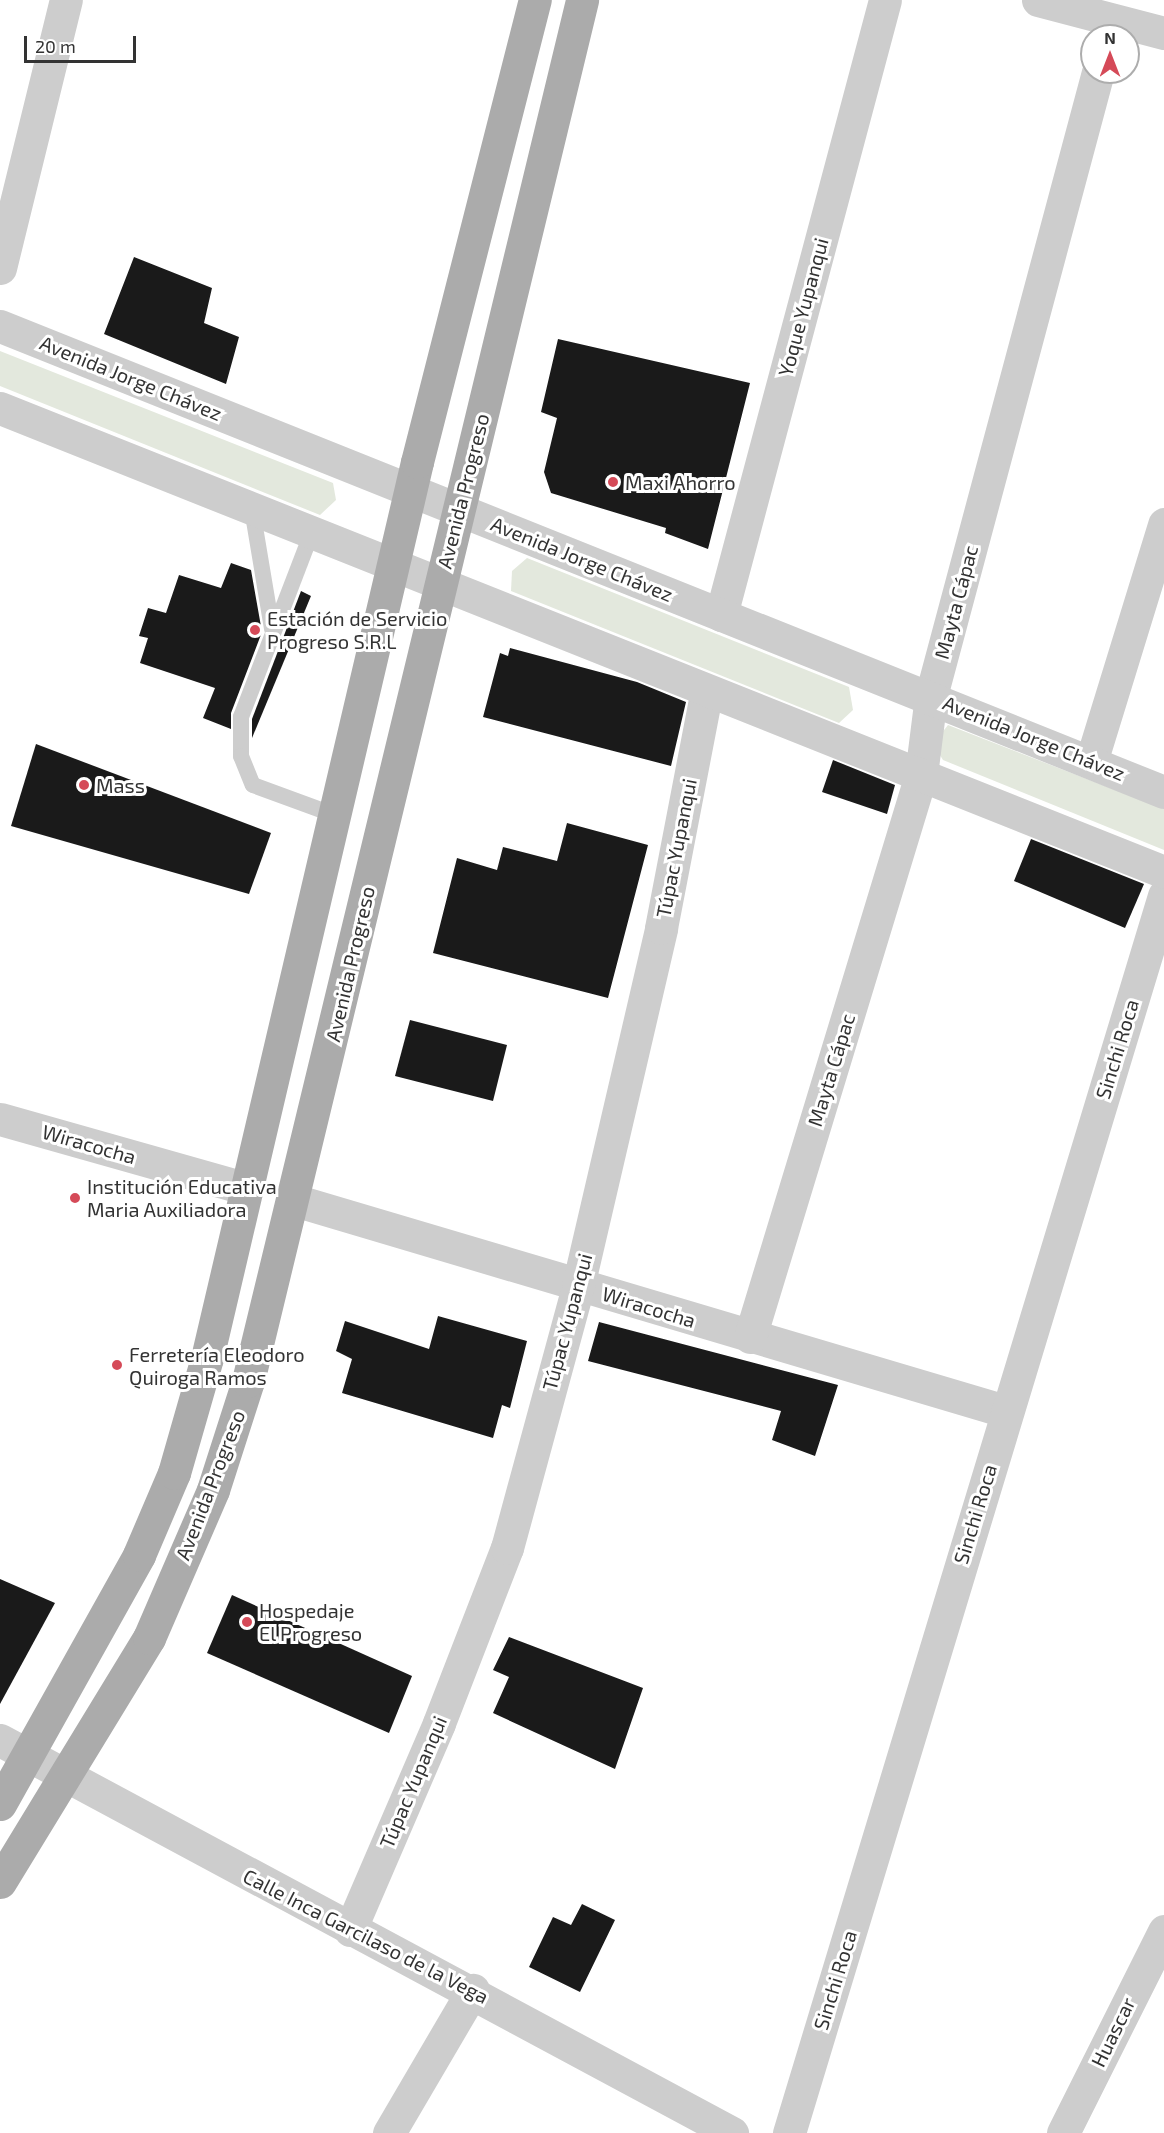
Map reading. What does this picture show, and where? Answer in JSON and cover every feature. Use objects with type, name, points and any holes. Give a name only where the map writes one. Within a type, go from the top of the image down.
[{"type":"main road","name":"Avenida Progreso","points":[[0,1804],[32,1754],[139,1556],[174,1473],[247,1189],[411,490],[535,0]]},
{"type":"main road","name":"Avenida Progreso","points":[[0,1882],[149,1638],[213,1490],[248,1381],[294,1200],[582,0]]},
{"type":"street","points":[[0,268],[66,0]]},
{"type":"street","name":"Yoque Yupanqui","points":[[721,615],[885,0]]},
{"type":"street","points":[[1038,0],[1164,33]]},
{"type":"street","name":"Mayta Cápac","points":[[750,1337],[921,776],[931,696],[1095,84]]},
{"type":"street","name":"Avenida Jorge Chávez","points":[[0,326],[721,615],[931,696],[1164,792]]},
{"type":"street","points":[[0,408],[1164,872]]},
{"type":"street","points":[[1091,762],[1164,524]]},
{"type":"street","name":"Túpac Yupanqui","points":[[350,1930],[440,1723],[507,1548],[578,1286],[661,928],[707,690]]},
{"type":"street","name":"Sinchi Roca","points":[[789,2133],[1005,1411],[1164,896]]},
{"type":"street","name":"Wiracocha","points":[[0,1119],[247,1189]]},
{"type":"street","name":"Wiracocha","points":[[294,1200],[1005,1411]]},
{"type":"street","name":"Calle Inca Garcilaso de la Vega","points":[[0,1740],[32,1754],[65,1776],[350,1930],[473,1990],[732,2133]]},
{"type":"street","name":"Huascar","points":[[1063,2133],[1152,1982],[1164,1931]]},
{"type":"street","points":[[389,2133],[473,1990]]},
{"type":"lane","points":[[252,509],[273,630]]},
{"type":"lane","points":[[312,532],[240,717],[241,756],[253,785],[335,815]]},
{"type":"shaded area","points":[[0,351],[333,483],[336,500],[320,515],[0,386]]},
{"type":"shaded area","points":[[527,558],[849,687],[853,710],[839,723],[511,591],[512,571]]},
{"type":"shaded area","points":[[948,725],[1164,809],[1164,850],[943,760],[933,744]]},
{"type":"building","points":[[134,257],[212,288],[204,323],[239,337],[226,384],[104,334]]},
{"type":"building","points":[[558,339],[750,383],[708,549],[665,533],[666,528],[551,493],[544,472],[557,418],[541,412]]},
{"type":"building","points":[[231,563],[251,570],[262,632],[231,713],[231,729],[203,718],[215,688],[140,663],[148,638],[139,636],[148,608],[166,613],[179,575],[221,588]]},
{"type":"building","points":[[301,591],[311,596],[252,738],[252,719]]},
{"type":"building","points":[[510,648],[637,682],[686,702],[671,766],[483,717],[500,653],[508,656]]},
{"type":"building","name":"Mass","points":[[36,744],[271,833],[249,894],[11,826]]},
{"type":"building","points":[[833,760],[895,785],[887,814],[822,792]]},
{"type":"building","points":[[567,823],[648,845],[608,998],[433,953],[457,858],[497,870],[503,847],[557,861]]},
{"type":"building","points":[[1031,839],[1144,884],[1125,928],[1014,881]]},
{"type":"building","points":[[410,1020],[507,1045],[493,1101],[395,1076]]},
{"type":"building","points":[[438,1316],[527,1341],[510,1408],[502,1405],[493,1438],[342,1393],[352,1359],[336,1351],[345,1321],[429,1349]]},
{"type":"building","points":[[599,1322],[838,1385],[815,1456],[772,1440],[781,1411],[588,1361]]},
{"type":"building","points":[[0,1579],[55,1603],[0,1704]]},
{"type":"building","points":[[232,1595],[412,1676],[389,1733],[207,1653]]},
{"type":"building","points":[[509,1637],[643,1688],[615,1769],[493,1713],[509,1677],[493,1670]]},
{"type":"building","points":[[582,1904],[615,1920],[580,1992],[529,1967],[553,1917],[571,1925]]},
{"type":"place","name":"Maxi Ahorro","points":[[613,482]]},
{"type":"place","name":"Estación de Servicio Progreso S.R.L","points":[[255,630]]},
{"type":"place","name":"Mass","points":[[84,785]]},
{"type":"place","name":"Institución Educativa Maria Auxiliadora","points":[[75,1198]]},
{"type":"place","name":"Ferretería Eleodoro Quiroga Ramos","points":[[117,1365]]},
{"type":"place","name":"Hospedaje El Progreso","points":[[247,1622]]}]
